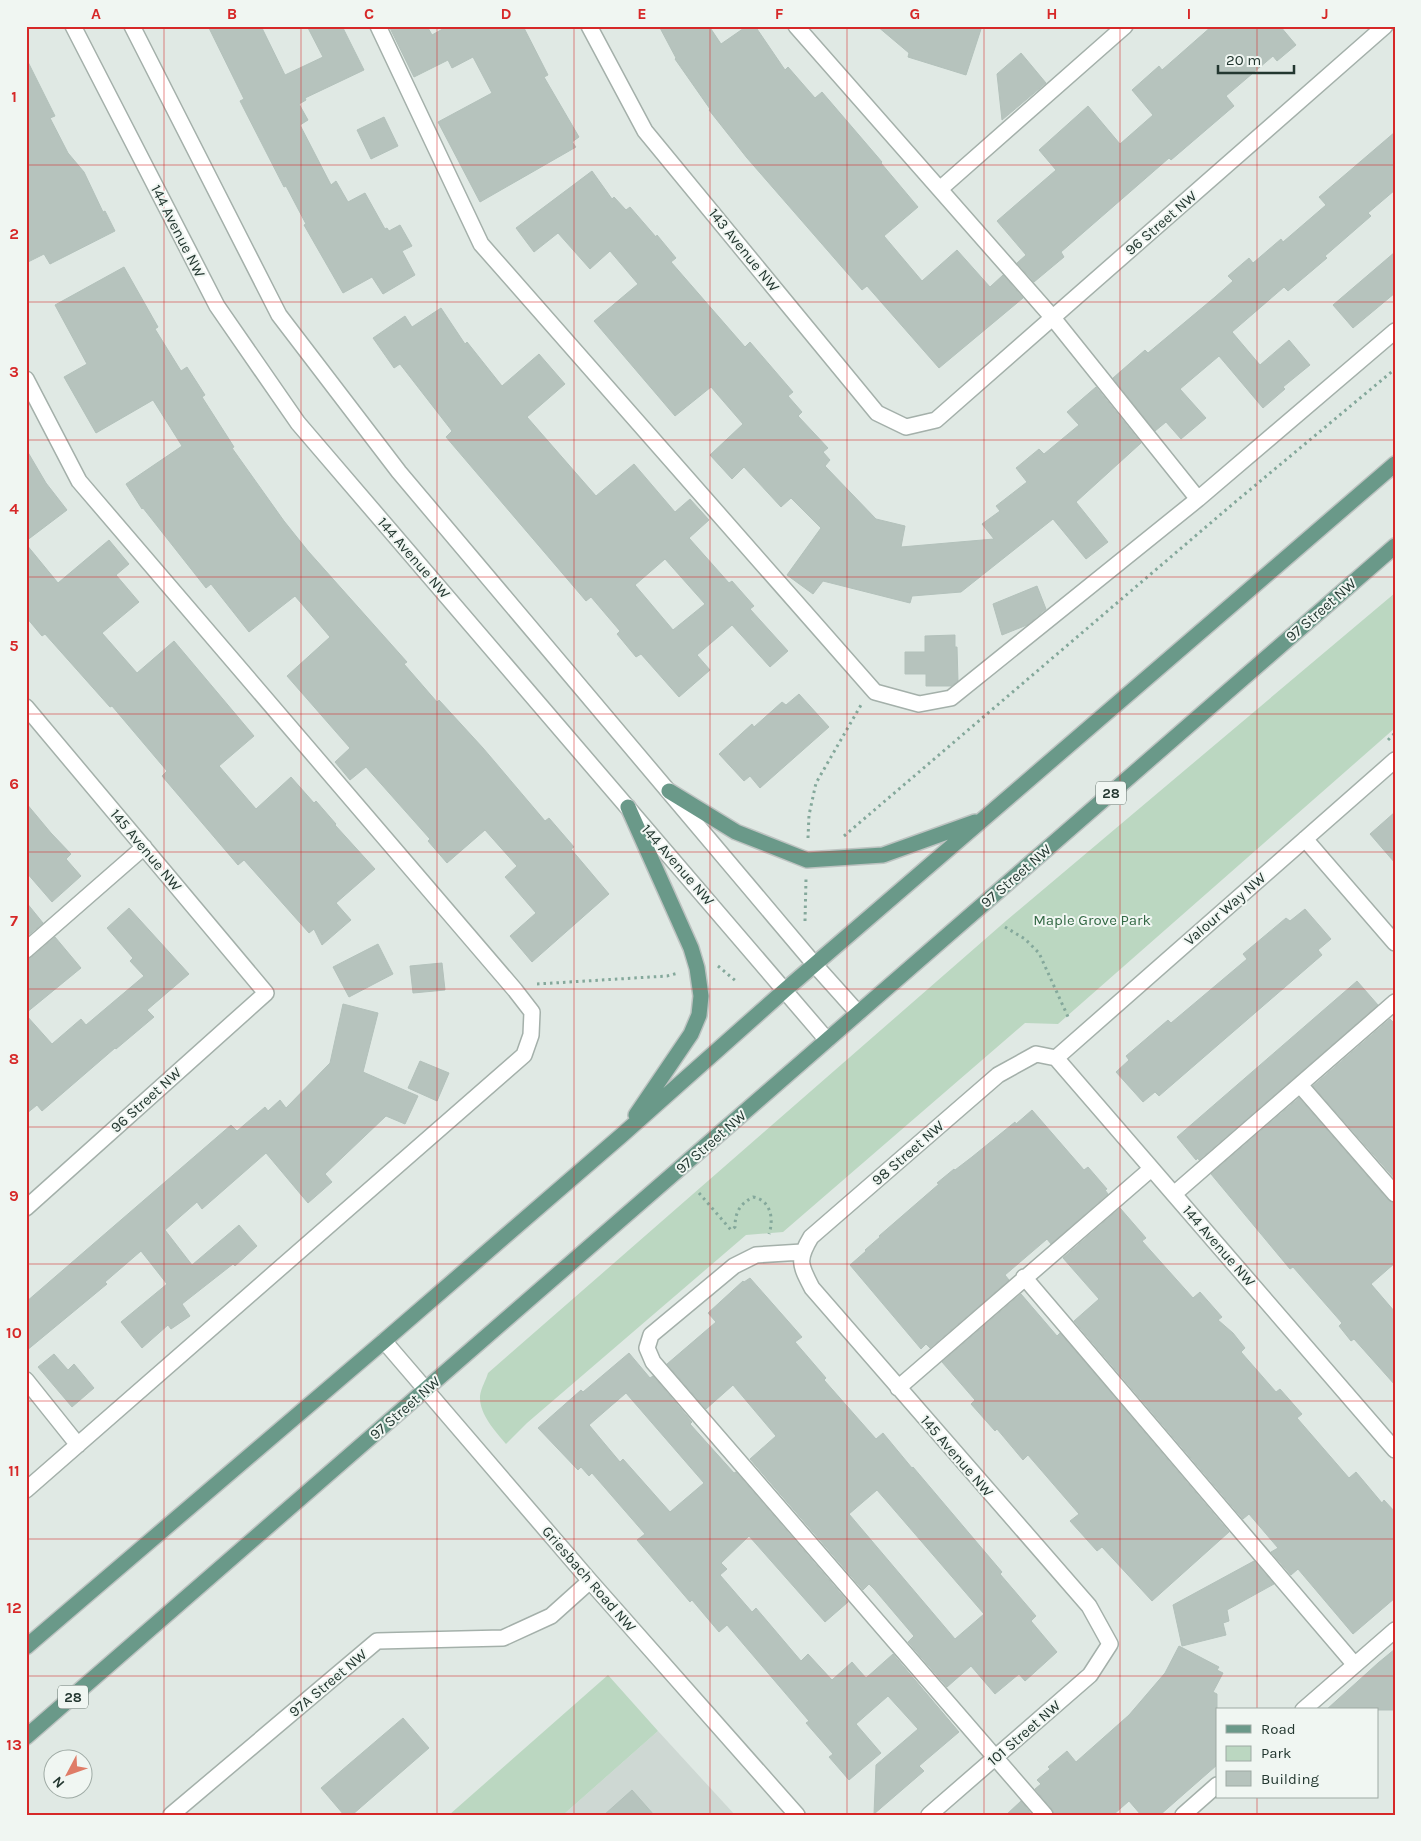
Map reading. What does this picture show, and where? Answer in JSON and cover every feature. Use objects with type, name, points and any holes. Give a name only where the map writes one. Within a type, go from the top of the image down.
[{"type":"main road","points":[[26,1647],[384,1341],[622,1135],[785,990],[1395,464]]},
{"type":"main road","name":"97 Street NW","points":[[26,1737],[1395,546]]},
{"type":"main road","points":[[669,792],[736,832],[807,860],[883,855],[983,819]]},
{"type":"main road","points":[[622,1135],[691,1034],[699,1015],[701,996],[692,948],[628,807]]},
{"type":"street","name":"144 Avenue NW","points":[[73,26],[217,306],[298,423],[827,1040]]},
{"type":"street","points":[[132,26],[279,315],[399,472],[815,965],[858,1013]]},
{"type":"street","points":[[378,26],[481,244],[875,692],[919,704],[951,698],[1198,499],[1395,331]]},
{"type":"street","name":"143 Avenue NW","points":[[589,26],[646,131],[877,412],[906,427],[936,420]]},
{"type":"street","points":[[796,26],[1053,318],[1198,499]]},
{"type":"street","points":[[940,189],[1126,26]]},
{"type":"street","name":"96 Street NW","points":[[936,420],[1385,26]]},
{"type":"street","points":[[26,379],[79,481],[532,1012],[531,1035],[524,1055],[26,1490]]},
{"type":"street","name":"145 Avenue NW","points":[[26,707],[266,993]]},
{"type":"street","name":"Valour Way NW","points":[[1056,1058],[1395,760]]},
{"type":"street","points":[[1305,839],[1395,943]]},
{"type":"street","points":[[26,950],[144,847]]},
{"type":"street","name":"96 Street NW","points":[[26,1208],[266,993]]},
{"type":"street","points":[[1174,1194],[1395,1002]]},
{"type":"street","name":"98 Street NW","points":[[802,1252],[811,1237],[998,1076],[1036,1054],[1056,1058]]},
{"type":"street","name":"144 Avenue NW","points":[[1056,1058],[1395,1450]]},
{"type":"street","points":[[1300,1085],[1395,1194]]},
{"type":"street","points":[[898,1388],[1151,1169]]},
{"type":"street","points":[[802,1252],[756,1255],[734,1266],[651,1335],[648,1348],[653,1362],[1044,1815]]},
{"type":"street","name":"145 Avenue NW","points":[[802,1252],[802,1269],[812,1288],[1089,1606],[1110,1644]]},
{"type":"street","points":[[1024,1277],[1355,1665]]},
{"type":"street","name":"Griesbach Road NW","points":[[384,1341],[590,1581],[797,1815]]},
{"type":"street","points":[[26,1380],[78,1445]]},
{"type":"street","name":"97A Street NW","points":[[171,1815],[377,1641],[503,1638],[550,1616],[590,1581]]},
{"type":"street","points":[[1305,1708],[1395,1630]]},
{"type":"street","name":"101 Street NW","points":[[929,1815],[1090,1675],[1110,1644]]},
{"type":"street","points":[[1183,1815],[1216,1786]]},
{"type":"path","points":[[844,837],[1234,503],[1395,369]]},
{"type":"path","points":[[805,921],[809,815],[816,783],[861,706],[875,692]]},
{"type":"path","points":[[1005,927],[1025,939],[1039,954],[1079,1037]]},
{"type":"path","points":[[515,990],[520,984],[526,982],[534,985],[667,976],[717,965],[736,982]]},
{"type":"path","points":[[699,1193],[731,1230],[735,1227],[736,1211],[746,1201],[753,1197],[760,1198],[766,1203],[772,1218],[764,1254]]},
{"type":"shaded area","points":[[658,1731],[735,1815],[563,1815]]},
{"type":"green space","name":"Maple Grove Park","points":[[1395,593],[1395,728],[1058,1024],[1025,1023],[783,1232],[746,1235],[527,1423],[506,1444],[488,1422],[480,1403],[480,1396],[488,1373],[1007,920]]},
{"type":"green space","points":[[608,1675],[658,1731],[563,1815],[449,1815]]},
{"type":"building","points":[[208,26],[261,26],[285,75],[323,57],[307,26],[342,26],[364,70],[305,98],[306,100],[299,104],[308,120],[300,125],[331,185],[336,181],[348,202],[365,193],[385,229],[387,228],[389,231],[400,225],[412,246],[402,251],[415,275],[383,294],[372,277],[343,293],[304,225],[306,224],[286,186],[284,187],[240,101],[244,99]]},
{"type":"building","points":[[389,26],[427,26],[432,35],[448,26],[523,26],[548,75],[544,77],[579,137],[572,142],[576,147],[480,202],[438,122],[492,93],[473,57],[452,68],[448,60],[414,77]]},
{"type":"building","points":[[659,26],[709,26],[721,44],[747,26],[755,26],[785,70],[788,67],[815,98],[822,92],[918,207],[884,236],[922,281],[957,250],[990,287],[1003,275],[1023,298],[939,368],[867,286],[862,290],[747,158],[709,110],[675,59]]},
{"type":"building","points":[[877,26],[982,26],[966,75],[908,57],[909,53]]},
{"type":"building","points":[[1212,26],[1280,26],[1296,45],[1277,61],[1273,56],[1226,96],[1234,106],[1171,160],[1169,158],[1061,252],[1064,257],[1034,282],[1017,263],[1026,255],[997,221],[1056,170],[1039,150],[1088,106],[1120,144],[1153,115],[1132,90],[1159,66],[1162,70]]},
{"type":"building","points":[[1021,53],[1046,83],[1002,120],[997,74]]},
{"type":"building","points":[[26,58],[55,116],[50,118],[68,153],[84,172],[103,212],[105,211],[115,231],[50,264],[44,254],[26,263]]},
{"type":"building","points":[[384,117],[398,146],[371,159],[357,130]]},
{"type":"building","points":[[1395,132],[1395,190],[1368,213],[1371,216],[1325,256],[1327,258],[1288,291],[1284,287],[1232,332],[1260,365],[1289,340],[1310,365],[1283,387],[1285,389],[1263,408],[1219,356],[1180,389],[1206,418],[1181,439],[1166,422],[1155,431],[1113,378],[1145,350],[1148,353],[1215,297],[1233,281],[1228,276],[1249,258],[1253,263],[1281,239],[1283,242],[1326,205],[1319,197]]},
{"type":"building","points":[[592,171],[612,199],[614,197],[626,210],[630,207],[656,237],[657,235],[676,258],[671,262],[745,347],[750,342],[793,392],[788,396],[802,412],[798,416],[828,448],[823,452],[830,460],[825,466],[876,519],[905,526],[901,547],[994,539],[982,524],[1000,511],[996,506],[1027,482],[1016,468],[1039,449],[1044,454],[1079,425],[1067,412],[1096,387],[1141,443],[1076,502],[1108,542],[1086,559],[1053,519],[961,592],[912,596],[910,603],[823,581],[813,594],[787,575],[821,528],[791,498],[781,507],[744,467],[732,479],[710,455],[743,424],[711,387],[675,416],[594,321],[638,284],[610,251],[590,269],[558,233],[534,252],[516,228]]},
{"type":"building","points":[[1395,252],[1395,293],[1353,328],[1333,305]]},
{"type":"building","points":[[124,267],[158,327],[155,329],[181,371],[187,367],[205,395],[202,397],[234,447],[232,448],[284,521],[308,551],[407,662],[404,664],[437,702],[439,700],[483,748],[545,821],[549,818],[574,847],[571,849],[609,894],[532,962],[510,936],[536,913],[505,877],[517,866],[485,830],[447,863],[428,841],[430,839],[366,767],[350,780],[335,762],[350,748],[287,676],[330,637],[295,596],[249,632],[211,584],[206,588],[142,509],[126,484],[182,446],[153,400],[96,433],[64,377],[87,364],[55,305]]},
{"type":"building","points":[[441,308],[465,344],[467,342],[502,386],[539,354],[565,384],[527,417],[596,496],[634,464],[675,512],[690,499],[709,520],[689,538],[729,583],[732,581],[754,606],[750,609],[788,651],[770,667],[732,625],[697,655],[710,670],[679,697],[641,654],[636,657],[617,634],[620,631],[591,597],[586,601],[446,437],[452,431],[400,364],[394,368],[373,338],[405,316],[412,327]],"holes":[[[665,559],[705,604],[673,630],[635,585]]]},
{"type":"building","points":[[26,449],[46,483],[67,510],[26,541]]},
{"type":"building","points":[[109,540],[129,564],[116,575],[139,602],[102,633],[137,673],[174,641],[254,736],[219,766],[256,809],[291,777],[314,803],[316,801],[375,869],[336,903],[351,920],[322,945],[314,929],[309,933],[244,860],[238,865],[162,776],[167,771],[112,706],[110,707],[45,634],[42,636],[26,617],[26,544],[58,583]]},
{"type":"building","points":[[1037,586],[1046,609],[1027,625],[1002,635],[993,604]]},
{"type":"building","points":[[955,635],[958,681],[951,686],[926,686],[926,674],[905,674],[905,652],[925,652],[925,636]]},
{"type":"building","points":[[799,694],[829,727],[760,788],[750,776],[744,781],[719,754],[752,724],[754,727],[782,702],[786,705]]},
{"type":"building","points":[[26,803],[71,854],[66,859],[81,876],[52,902],[26,872]]},
{"type":"building","points":[[1395,812],[1395,863],[1370,834]]},
{"type":"building","points":[[26,902],[43,923],[26,937]]},
{"type":"building","points":[[129,908],[189,974],[147,1010],[154,1017],[42,1111],[37,1105],[26,1114],[26,1015],[52,1044],[81,1019],[86,1025],[144,976],[130,961],[133,958],[107,928]]},
{"type":"building","points":[[1305,909],[1331,939],[1318,950],[1322,955],[1159,1096],[1155,1092],[1143,1102],[1116,1072],[1129,1060],[1126,1056],[1168,1020],[1171,1023],[1247,959],[1243,954],[1286,918],[1290,921]]},
{"type":"building","points":[[55,937],[81,968],[26,1013],[26,959],[32,957]]},
{"type":"building","points":[[378,944],[393,974],[349,997],[333,967]]},
{"type":"building","points":[[442,963],[445,990],[413,993],[410,966]]},
{"type":"building","points":[[1357,981],[1378,1005],[1199,1160],[1198,1158],[1196,1160],[1177,1137]]},
{"type":"building","points":[[343,1004],[378,1013],[363,1072],[418,1096],[405,1124],[386,1116],[325,1174],[332,1182],[308,1203],[266,1153],[202,1209],[197,1202],[165,1230],[192,1265],[239,1225],[257,1246],[235,1266],[233,1264],[182,1304],[190,1316],[171,1329],[168,1325],[142,1348],[121,1322],[167,1284],[141,1251],[105,1282],[107,1284],[26,1351],[26,1302],[231,1125],[237,1131],[265,1107],[268,1111],[280,1100],[286,1108],[330,1063]]},
{"type":"building","points":[[1390,1019],[1395,1024],[1395,1179],[1313,1086]]},
{"type":"building","points":[[420,1061],[449,1073],[437,1101],[408,1088]]},
{"type":"building","points":[[1299,1098],[1388,1200],[1395,1203],[1395,1263],[1371,1284],[1395,1312],[1395,1385],[1354,1339],[1351,1341],[1339,1326],[1342,1323],[1293,1267],[1290,1269],[1211,1174]]},
{"type":"building","points":[[1032,1110],[1084,1170],[1088,1167],[1107,1189],[1105,1190],[1108,1194],[1051,1244],[1047,1239],[1005,1275],[1009,1280],[930,1348],[926,1344],[921,1349],[850,1265],[879,1236],[939,1184],[937,1183]]},
{"type":"building","points":[[1120,1208],[1146,1238],[1142,1241],[1193,1298],[1200,1292],[1222,1317],[1218,1320],[1233,1333],[1245,1348],[1241,1352],[1276,1392],[1280,1389],[1302,1414],[1297,1418],[1349,1478],[1356,1472],[1382,1503],[1384,1500],[1395,1512],[1395,1598],[1353,1634],[1298,1569],[1291,1575],[1271,1552],[1278,1548],[1249,1514],[1243,1519],[1074,1321],[1099,1299],[1063,1258]]},
{"type":"building","points":[[750,1278],[802,1337],[795,1342],[826,1378],[824,1380],[876,1439],[883,1433],[1002,1572],[1000,1574],[1036,1616],[1031,1621],[1057,1652],[1025,1681],[1019,1674],[995,1694],[971,1666],[947,1687],[908,1642],[914,1636],[874,1589],[869,1584],[863,1590],[750,1459],[776,1436],[733,1385],[706,1409],[667,1364],[716,1322],[708,1313]],"holes":[[[877,1490],[984,1614],[955,1639],[849,1514]]]},
{"type":"building","points":[[1021,1294],[1057,1336],[1060,1333],[1229,1532],[1152,1601],[1102,1547],[1097,1551],[1070,1521],[1079,1514],[1028,1455],[1023,1460],[997,1429],[995,1431],[971,1404],[975,1400],[942,1362]]},
{"type":"building","points":[[629,1353],[650,1378],[653,1376],[692,1422],[690,1424],[734,1473],[736,1472],[848,1602],[825,1622],[749,1536],[721,1563],[727,1569],[720,1575],[752,1612],[756,1608],[801,1661],[808,1654],[832,1680],[852,1662],[866,1678],[893,1654],[959,1732],[919,1766],[924,1771],[874,1814],[876,1765],[918,1729],[888,1696],[856,1724],[881,1753],[849,1780],[829,1757],[833,1754],[806,1723],[809,1721],[727,1625],[719,1632],[692,1600],[690,1602],[637,1540],[645,1534],[592,1473],[589,1476],[581,1467],[578,1470],[538,1428],[581,1390],[583,1392]],"holes":[[[626,1393],[704,1483],[670,1512],[623,1459],[620,1462],[589,1425]]]},
{"type":"building","points":[[54,1354],[68,1370],[74,1364],[94,1388],[72,1407],[38,1367]]},
{"type":"building","points":[[1254,1561],[1274,1584],[1227,1610],[1229,1621],[1223,1623],[1226,1635],[1182,1646],[1173,1605]]},
{"type":"building","points":[[1179,1646],[1219,1667],[1217,1670],[1223,1673],[1213,1692],[1217,1694],[1216,1766],[1160,1815],[1141,1815],[1129,1801],[1113,1815],[1054,1815],[1052,1809],[1035,1789],[1041,1784],[1037,1780],[1050,1769],[1048,1767],[1067,1751],[1076,1762],[1129,1715],[1165,1673]]},
{"type":"building","points":[[1395,1649],[1395,1710],[1328,1708]]},
{"type":"building","points":[[403,1718],[429,1748],[352,1815],[344,1815],[321,1788]]},
{"type":"building","points":[[632,1790],[654,1815],[604,1815]]},
{"type":"building","points":[[1021,1801],[1032,1815],[1006,1815]]}]
